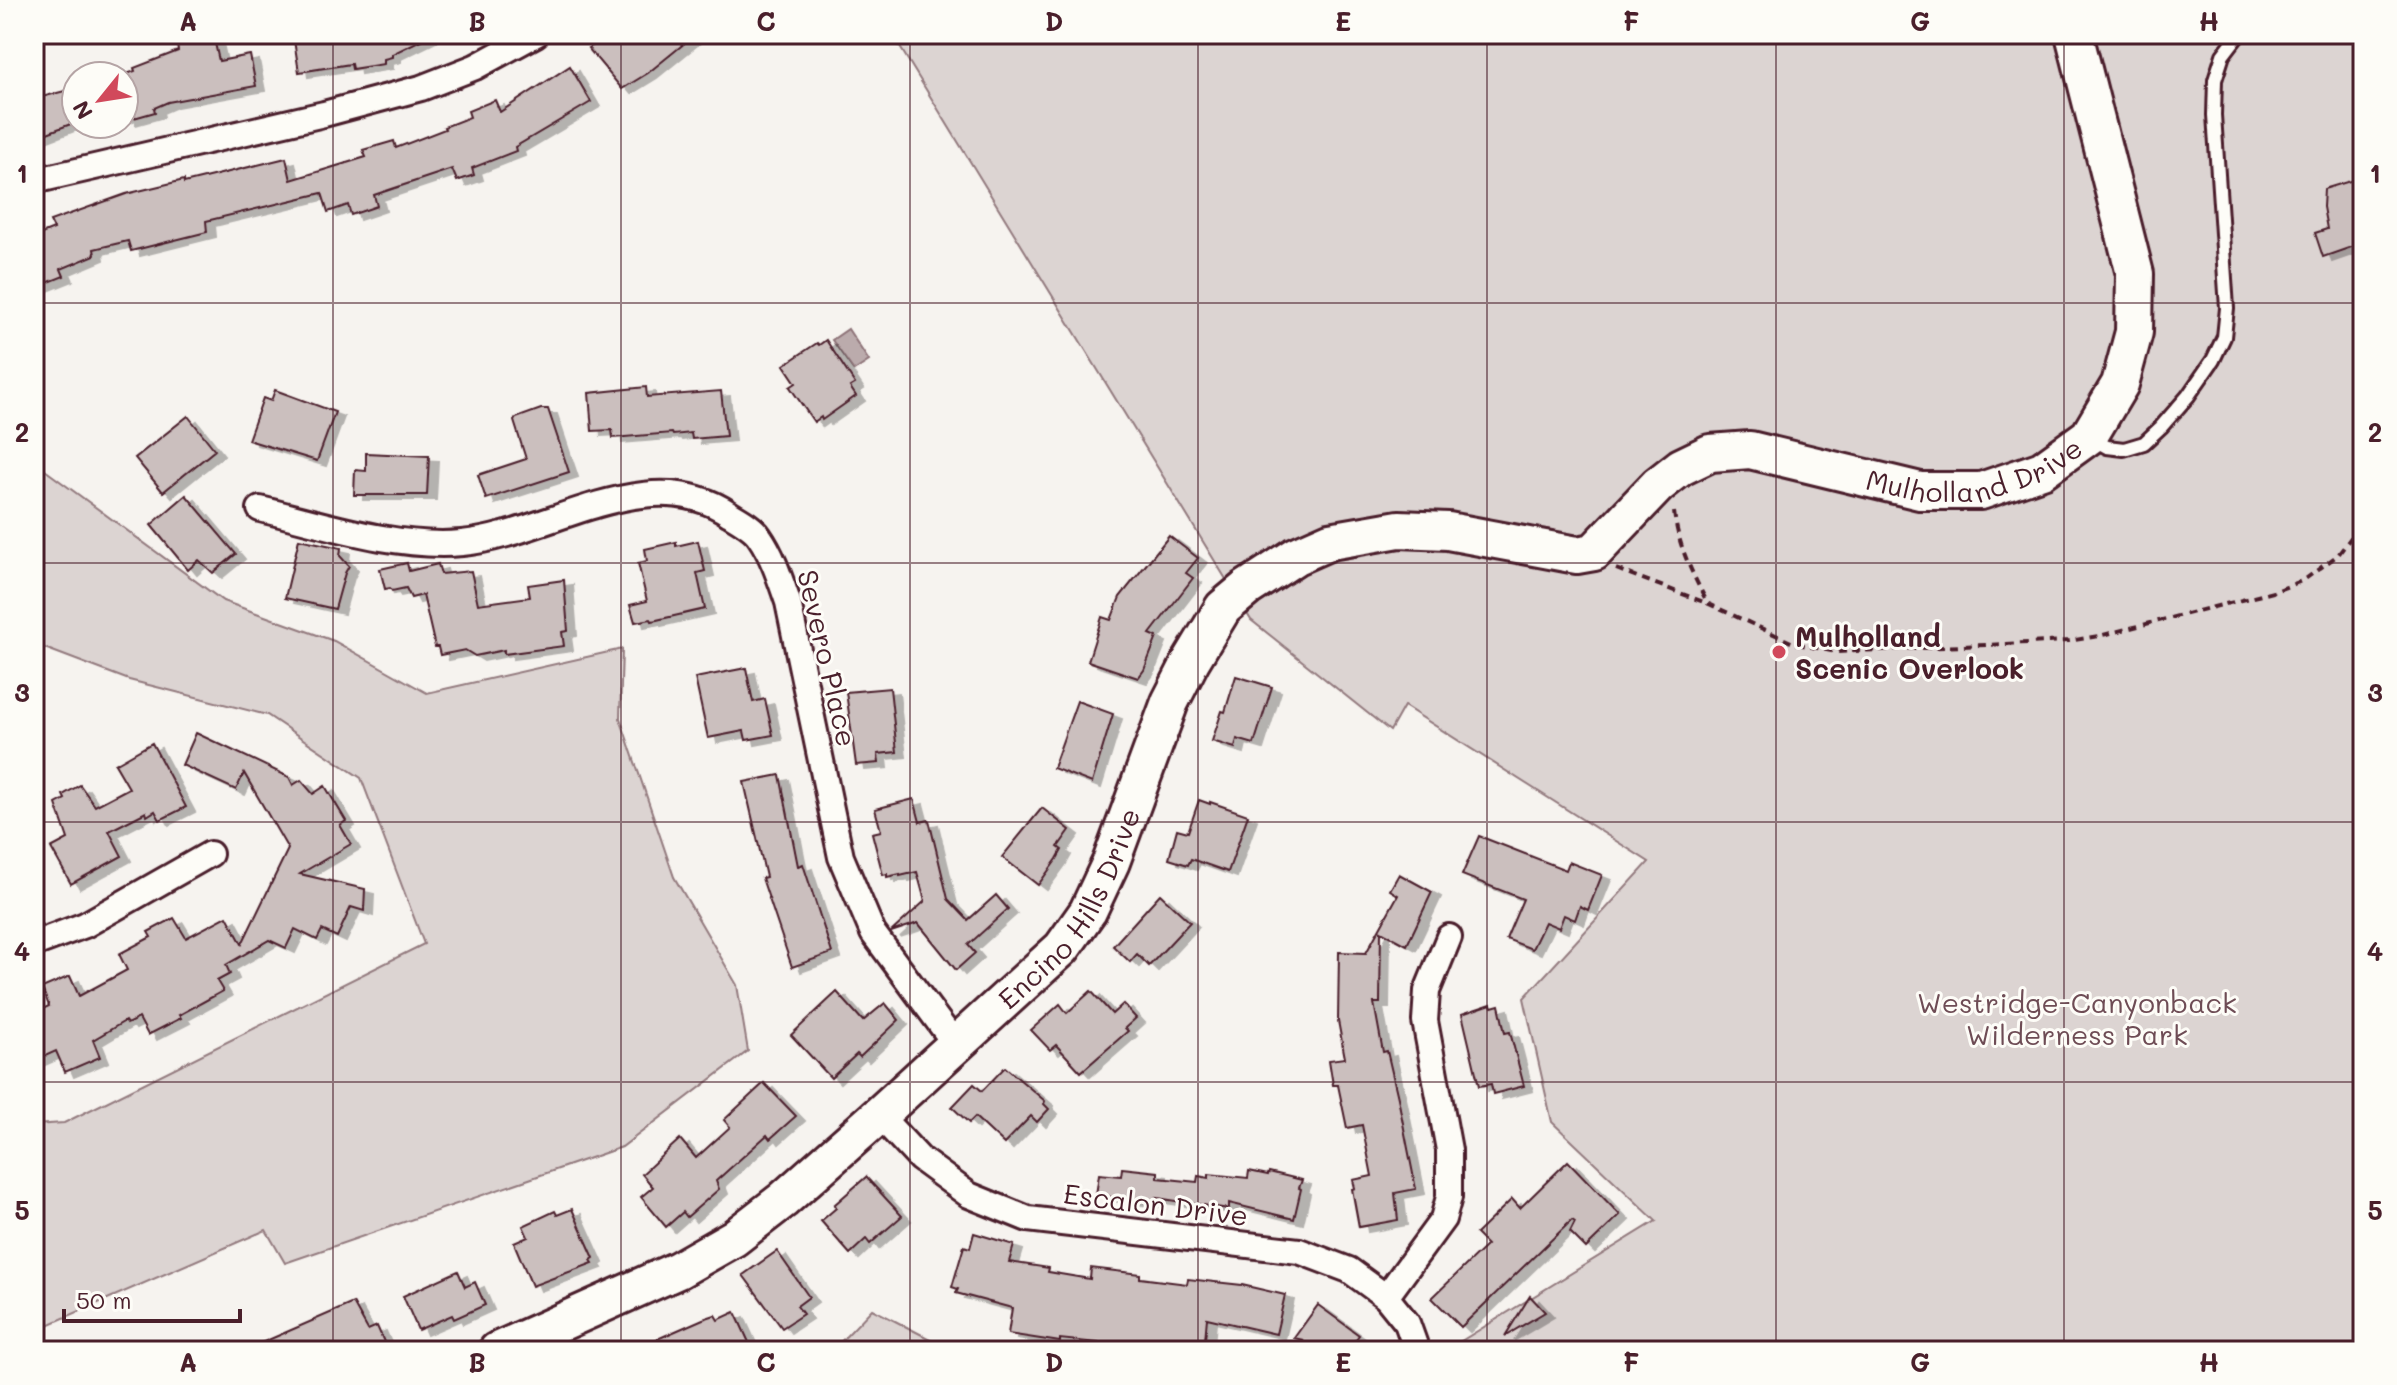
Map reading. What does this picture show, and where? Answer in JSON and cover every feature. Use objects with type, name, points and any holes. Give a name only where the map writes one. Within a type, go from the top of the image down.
[{"type":"main road","name":"Mulholland Drive","points":[[1594,552],[1658,485],[1681,467],[1710,453],[1750,450],[1920,491],[1981,491],[2042,470],[2089,436],[2120,384],[2134,332],[2135,274],[2074,34]]},
{"type":"main road","name":"Encino Hills Drive","points":[[497,1351],[678,1270],[734,1238],[783,1200],[1062,948],[1088,911],[1111,862],[1170,702],[1206,633],[1223,608],[1247,588],[1296,556],[1330,541],[1399,529],[1448,531],[1562,554],[1594,552]]},
{"type":"street","points":[[34,181],[324,114],[421,88],[475,67],[536,34]]},
{"type":"street","name":"Severo Place","points":[[260,509],[417,544],[464,543],[517,531],[643,494],[679,495],[716,504],[757,532],[774,563],[788,602],[841,857],[873,933],[956,1045]]},
{"type":"street","points":[[34,944],[85,925],[210,854]]},
{"type":"street","points":[[1386,1297],[1443,1219],[1449,1197],[1449,1150],[1425,1021],[1427,991],[1449,937]]},
{"type":"street","name":"Escalon Drive","points":[[879,1115],[920,1159],[969,1195],[1028,1219],[1299,1251],[1349,1270],[1386,1297],[1407,1323],[1417,1351]]},
{"type":"lane","points":[[2089,436],[2107,447],[2124,449],[2144,443],[2188,396],[2213,360],[2224,337],[2227,308],[2214,115],[2215,80],[2223,55],[2239,34]]},
{"type":"path","points":[[1681,467],[1673,485],[1676,532],[1688,566],[1709,604]]},
{"type":"path","points":[[1594,552],[1598,562],[1709,604],[1793,643],[1836,652],[2069,641],[2099,636],[2273,592],[2304,580],[2338,555],[2363,521]]},
{"type":"green space","name":"Westridge-Canyonback Wilderness Park","points":[[892,34],[2363,34],[2363,1351],[1445,1351],[1656,1221],[1552,1122],[1524,998],[1649,862],[1404,706],[1390,731],[1251,620]]},
{"type":"green space","points":[[34,462],[223,601],[334,641],[427,693],[622,649],[620,718],[674,877],[737,985],[748,1051],[622,1147],[285,1263],[266,1230],[34,1331],[34,1125],[64,1123],[424,944],[361,778],[267,715],[129,680],[34,644]]},
{"type":"green space","points":[[872,1309],[953,1351],[832,1351]]},
{"type":"shaded area","points":[[848,329],[869,361],[854,371],[832,340]]},
{"type":"building","points":[[175,34],[213,34],[219,61],[250,55],[256,86],[168,102],[154,108],[155,112],[140,116],[140,66],[178,51]]},
{"type":"building","points":[[293,34],[433,34],[392,54],[392,57],[384,59],[384,64],[352,69],[351,64],[299,72]]},
{"type":"building","points":[[612,34],[696,34],[648,73],[622,89],[588,48]]},
{"type":"building","points":[[570,66],[591,102],[515,147],[516,151],[472,168],[474,175],[457,181],[452,169],[374,195],[377,206],[351,215],[348,205],[328,212],[322,193],[206,221],[207,232],[131,251],[128,241],[94,249],[95,255],[61,269],[64,276],[34,288],[34,237],[54,229],[50,221],[126,194],[286,158],[291,180],[366,157],[363,150],[394,141],[396,148],[445,129],[470,117],[468,111],[495,100],[500,112]]},
{"type":"building","points":[[60,92],[60,128],[34,138],[34,99]]},
{"type":"building","points":[[2363,177],[2363,243],[2323,257],[2315,233],[2327,229],[2324,189]]},
{"type":"building","points":[[826,340],[855,384],[850,387],[856,396],[822,420],[821,417],[814,422],[790,387],[796,383],[784,365]]},
{"type":"building","points":[[646,387],[647,397],[721,391],[726,436],[692,439],[691,433],[672,433],[613,438],[612,430],[592,431],[589,393]]},
{"type":"building","points":[[275,390],[335,412],[317,461],[248,440],[263,398],[271,401]]},
{"type":"building","points":[[548,409],[569,472],[486,499],[478,475],[526,459],[514,421]]},
{"type":"building","points":[[188,416],[215,450],[163,492],[135,458]]},
{"type":"building","points":[[366,453],[429,456],[427,495],[354,495],[355,470],[366,471]]},
{"type":"building","points":[[186,495],[236,554],[213,573],[199,560],[188,570],[151,525]]},
{"type":"building","points":[[1169,536],[1198,558],[1186,573],[1193,578],[1150,634],[1157,637],[1144,670],[1138,678],[1088,661],[1102,617],[1111,620],[1120,597]]},
{"type":"building","points":[[299,539],[341,548],[340,556],[349,566],[335,609],[285,598]]},
{"type":"building","points":[[698,541],[705,571],[697,573],[705,609],[635,622],[630,605],[647,601],[638,563],[647,561],[645,549]]},
{"type":"building","points":[[407,563],[409,571],[438,564],[441,574],[471,571],[478,604],[530,597],[528,585],[564,580],[568,631],[562,632],[564,646],[504,654],[504,650],[475,656],[465,650],[440,655],[438,647],[435,647],[423,595],[411,598],[406,588],[385,589],[380,569]]},
{"type":"building","points":[[746,668],[753,702],[765,699],[773,735],[746,740],[744,731],[708,738],[695,678]]},
{"type":"building","points":[[1236,676],[1272,687],[1254,744],[1237,739],[1235,748],[1212,741]]},
{"type":"building","points":[[890,688],[897,752],[878,754],[879,763],[856,765],[846,692]]},
{"type":"building","points":[[1077,701],[1113,714],[1092,783],[1053,768]]},
{"type":"building","points":[[196,733],[289,777],[293,785],[301,780],[313,794],[325,786],[346,821],[340,825],[351,844],[300,874],[365,889],[364,911],[351,907],[337,937],[322,930],[317,940],[295,929],[286,948],[269,940],[226,965],[230,974],[217,981],[223,991],[179,1015],[181,1018],[148,1035],[139,1018],[127,1024],[125,1021],[93,1040],[100,1057],[65,1072],[56,1051],[34,1061],[34,1013],[49,1006],[42,988],[70,976],[79,996],[127,970],[119,954],[151,937],[148,932],[174,918],[186,938],[227,916],[242,944],[288,849],[244,773],[236,790],[182,765]]},
{"type":"building","points":[[152,743],[186,807],[160,820],[155,811],[147,816],[146,812],[109,831],[122,856],[71,884],[51,848],[68,839],[56,804],[65,799],[63,795],[80,785],[95,806],[129,788],[115,764]]},
{"type":"building","points":[[780,775],[798,866],[803,864],[832,953],[792,967],[762,878],[766,877],[744,782]]},
{"type":"building","points":[[914,799],[920,822],[929,820],[948,899],[968,920],[996,895],[1008,909],[968,945],[975,953],[956,970],[918,923],[891,932],[925,901],[917,872],[900,876],[883,875],[872,833],[881,831],[875,809]]},
{"type":"building","points":[[1199,800],[1248,815],[1228,872],[1191,859],[1188,865],[1169,859],[1177,829],[1188,832]]},
{"type":"building","points":[[1042,808],[1070,830],[1058,847],[1062,850],[1057,859],[1038,885],[1002,857]]},
{"type":"building","points":[[1479,836],[1566,870],[1569,862],[1602,875],[1588,910],[1580,906],[1575,920],[1564,915],[1559,928],[1545,922],[1532,949],[1506,939],[1523,899],[1462,875]]},
{"type":"building","points":[[1399,874],[1432,892],[1407,945],[1381,931],[1380,1003],[1374,1003],[1383,1052],[1387,1051],[1398,1098],[1416,1189],[1395,1193],[1398,1220],[1359,1227],[1353,1180],[1372,1176],[1362,1125],[1347,1128],[1338,1085],[1333,1085],[1329,1060],[1345,1058],[1338,1021],[1339,952],[1366,953],[1398,895],[1390,890]]},
{"type":"building","points":[[1160,894],[1190,922],[1149,966],[1137,954],[1130,962],[1113,946]]},
{"type":"building","points":[[1091,991],[1112,1014],[1123,1004],[1136,1018],[1125,1028],[1128,1031],[1081,1072],[1056,1045],[1050,1050],[1031,1030],[1060,1004],[1067,1013]]},
{"type":"building","points":[[837,992],[863,1021],[885,1003],[899,1020],[860,1057],[857,1054],[831,1078],[791,1035]]},
{"type":"building","points":[[1491,1004],[1492,1007],[1499,1005],[1505,1033],[1510,1032],[1524,1086],[1493,1094],[1491,1084],[1479,1086],[1462,1014]]},
{"type":"building","points":[[1005,1067],[1045,1101],[1049,1109],[1037,1122],[1031,1116],[1004,1144],[975,1117],[969,1123],[952,1107],[974,1084],[982,1091]]},
{"type":"building","points":[[764,1083],[796,1116],[770,1139],[767,1135],[716,1181],[719,1189],[687,1217],[683,1212],[666,1227],[641,1197],[653,1187],[642,1174],[680,1139],[696,1158],[730,1127],[724,1120]]},
{"type":"building","points":[[1568,1161],[1620,1215],[1586,1248],[1570,1232],[1575,1222],[1572,1220],[1461,1327],[1432,1298],[1487,1245],[1476,1234],[1512,1199],[1520,1208]]},
{"type":"building","points":[[1122,1168],[1158,1172],[1158,1178],[1197,1182],[1198,1176],[1209,1178],[1209,1174],[1248,1178],[1249,1171],[1302,1180],[1294,1219],[1229,1203],[1229,1209],[1156,1198],[1155,1203],[1096,1195],[1099,1174],[1121,1176]]},
{"type":"building","points":[[866,1177],[902,1216],[870,1244],[866,1239],[850,1254],[821,1221]]},
{"type":"building","points":[[572,1209],[594,1258],[591,1260],[593,1263],[532,1286],[514,1243],[528,1237],[523,1226],[555,1211],[557,1215]]},
{"type":"building","points":[[974,1233],[1014,1245],[1009,1262],[1049,1268],[1048,1272],[1090,1279],[1091,1268],[1187,1284],[1188,1279],[1242,1285],[1285,1295],[1276,1334],[1207,1318],[1204,1351],[1175,1351],[1060,1339],[1060,1342],[1008,1334],[1012,1308],[956,1293],[958,1289],[952,1287],[964,1246],[970,1248]]},
{"type":"building","points":[[777,1251],[809,1297],[797,1306],[803,1314],[782,1328],[743,1275]]},
{"type":"building","points":[[458,1271],[465,1287],[475,1282],[485,1305],[418,1330],[403,1296]]},
{"type":"building","points":[[1530,1296],[1545,1312],[1505,1336]]},
{"type":"building","points":[[353,1303],[368,1330],[377,1326],[388,1351],[243,1351]]},
{"type":"building","points":[[1318,1305],[1359,1335],[1347,1351],[1295,1351],[1303,1340],[1294,1338]]},
{"type":"building","points":[[735,1312],[753,1351],[630,1351],[703,1319],[715,1315],[718,1320]]},
{"type":"place","name":"Mulholland Scenic Overlook","points":[[1779,652]]}]
